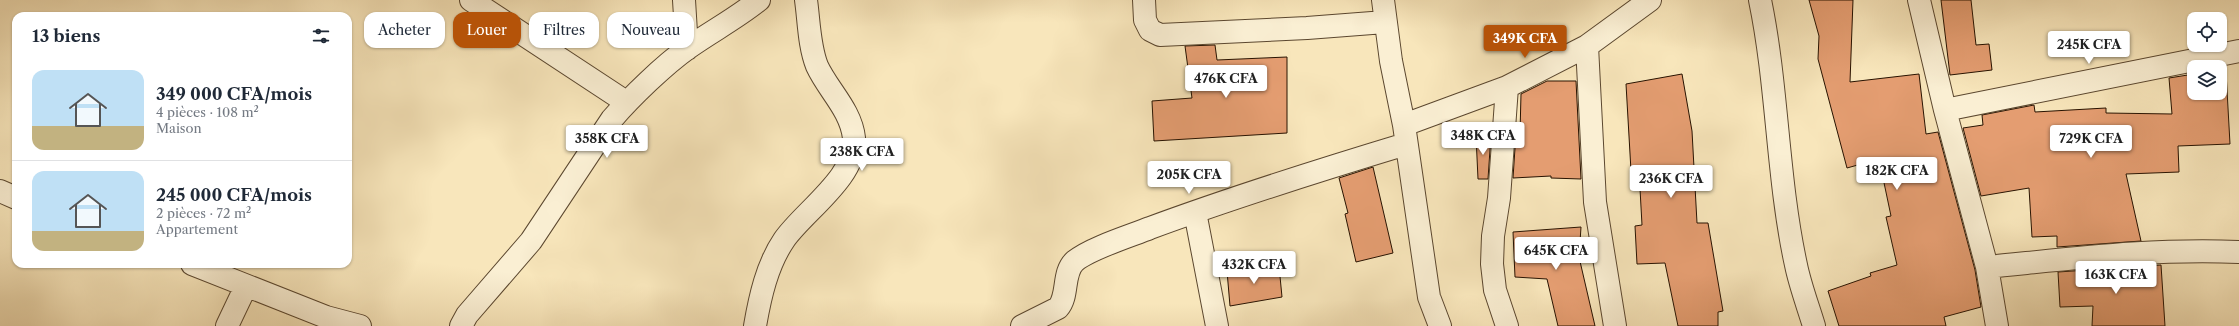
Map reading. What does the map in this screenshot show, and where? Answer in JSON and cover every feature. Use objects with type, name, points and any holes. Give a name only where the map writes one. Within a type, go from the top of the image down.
[{"type":"street","points":[[471,0],[626,102]]},
{"type":"street","points":[[684,0],[687,49]]},
{"type":"street","points":[[461,326],[467,315],[531,241],[612,119],[626,102],[687,49],[741,14],[759,0]]},
{"type":"street","points":[[754,326],[768,271],[776,253],[784,240],[840,177],[853,149],[854,139],[848,114],[826,83],[816,64],[806,0]]},
{"type":"street","points":[[1144,0],[1145,20],[1150,30],[1160,35],[1306,28],[1385,22]]},
{"type":"street","points":[[1383,0],[1385,22],[1405,135],[1429,297],[1440,326]]},
{"type":"street","points":[[1022,326],[1054,312],[1062,304],[1067,278],[1075,261],[1105,246],[1405,135],[1507,87],[1587,46],[1650,0]]},
{"type":"street","points":[[1760,0],[1769,45],[1786,204],[1796,266],[1814,326]]},
{"type":"street","points":[[1919,0],[1945,110],[1987,267],[1997,326]]},
{"type":"street","points":[[1587,46],[1596,202],[1615,326]]},
{"type":"street","points":[[1945,110],[2239,51]]},
{"type":"street","points":[[1507,87],[1499,198],[1492,236],[1492,264],[1495,290],[1507,326]]},
{"type":"street","points":[[0,191],[12,196]]},
{"type":"street","points":[[1195,212],[1217,326]]},
{"type":"street","points":[[1987,267],[2092,256],[2204,251],[2239,252]]},
{"type":"street","points":[[202,268],[326,317],[360,326]]},
{"type":"street","points":[[227,326],[246,286]]},
{"type":"building","points":[[1809,0],[1853,0],[1850,82],[1919,74],[1926,134],[1938,132],[1975,270],[1981,307],[1944,317],[1946,326],[1839,326],[1828,291],[1871,276],[1870,273],[1897,265],[1886,217],[1891,216],[1879,159],[1847,168],[1818,59],[1819,36]]},
{"type":"building","points":[[1941,0],[1971,0],[1976,45],[1989,44],[1992,70],[1950,75]]},
{"type":"building","points":[[1215,45],[1217,60],[1287,57],[1287,133],[1154,141],[1152,101],[1192,98],[1185,46]]},
{"type":"building","points":[[1682,74],[1692,131],[1697,223],[1708,223],[1723,311],[1718,312],[1718,326],[1678,326],[1665,263],[1637,264],[1635,226],[1642,225],[1639,171],[1631,171],[1626,84]]},
{"type":"building","points":[[2187,75],[2187,100],[2227,100],[2227,90],[2230,144],[2178,146],[2179,172],[2126,174],[2141,241],[2057,247],[2057,236],[2032,237],[2029,188],[1981,196],[1963,128],[1983,125],[1982,115],[2034,105],[2035,112],[2106,108],[2106,113],[2172,114],[2169,78]]},
{"type":"building","points":[[1547,81],[1576,81],[1581,179],[1551,178],[1551,176],[1513,178],[1516,133],[1520,133],[1521,94]]},
{"type":"building","points":[[1491,135],[1488,179],[1478,179],[1476,136]]},
{"type":"building","points":[[1373,167],[1393,253],[1356,262],[1345,214],[1348,213],[1339,178]]},
{"type":"building","points":[[1581,227],[1579,257],[1595,326],[1558,326],[1547,279],[1515,277],[1513,232]]},
{"type":"building","points":[[2161,265],[2165,326],[2092,326],[2093,306],[2060,307],[2058,272]]},
{"type":"building","points":[[1279,266],[1282,297],[1230,306],[1227,271]]}]
